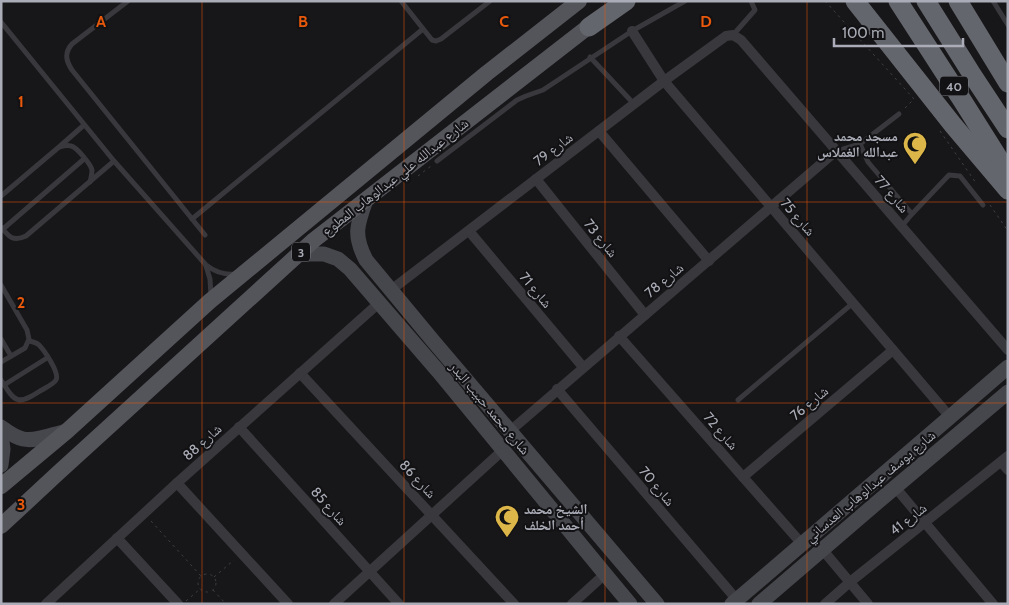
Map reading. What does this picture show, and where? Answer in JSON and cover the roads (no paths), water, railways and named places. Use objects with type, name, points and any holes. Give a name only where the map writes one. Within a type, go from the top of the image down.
[{"type":"highway","points":[[589,27],[626,1]]},
{"type":"highway","name":"40","points":[[898,1],[1008,173]]},
{"type":"highway","name":"40","points":[[926,1],[1008,129]]},
{"type":"highway","points":[[958,1],[1008,83]]},
{"type":"highway","points":[[855,2],[953,125],[1008,190]]},
{"type":"main road","name":"شارع عبدالله علي عبدالوهاب المطوع","points":[[1,486],[210,301],[487,73],[579,1]]},
{"type":"main road","name":"شارع عبدالله علي عبدالوهاب المطوع","points":[[1,526],[314,240],[621,1]]},
{"type":"street","name":"شارع 75","points":[[632,30],[664,81],[950,417]]},
{"type":"street","name":"شارع 79","points":[[391,290],[664,81],[726,36],[733,35]]},
{"type":"street","name":"شارع 77","points":[[733,35],[741,40],[1008,350]]},
{"type":"street","points":[[599,131],[709,261]]},
{"type":"street","name":"شارع 78","points":[[510,431],[619,336],[772,208],[836,151]]},
{"type":"street","name":"شارع 73","points":[[536,180],[645,314]]},
{"type":"street","name":"شارع محمد حبيب البدر","points":[[366,200],[359,220],[357,235],[366,260],[657,604]]},
{"type":"street","name":"شارع 71","points":[[469,230],[583,367]]},
{"type":"street","name":"شارع محمد حبيب البدر","points":[[299,254],[324,254],[338,259],[350,269],[438,371],[630,604]]},
{"type":"street","points":[[350,269],[352,262],[359,258],[366,260]]},
{"type":"street","name":"شارع 88","points":[[46,604],[177,483],[379,302]]},
{"type":"street","name":"شارع 72","points":[[619,336],[802,544]]},
{"type":"street","points":[[420,352],[427,352],[432,349],[434,342]]},
{"type":"street","name":"شارع 76","points":[[743,477],[893,350]]},
{"type":"street","points":[[438,371],[440,366],[451,362]]},
{"type":"street","name":"شارع يوسف عبدالوهاب العدساني","points":[[734,602],[1008,367]]},
{"type":"street","name":"شارع 86","points":[[300,373],[514,604]]},
{"type":"street","name":"شارع 70","points":[[557,390],[734,602]]},
{"type":"street","name":"شارع يوسف عبدالوهاب العدساني","points":[[759,604],[895,487],[1007,396]]},
{"type":"street","points":[[1,427],[10,434],[23,439],[37,438],[66,430]]},
{"type":"street","name":"شارع 85","points":[[239,428],[399,604]]},
{"type":"street","points":[[1,434],[3,449],[1,465]]},
{"type":"street","points":[[334,604],[502,451]]},
{"type":"street","name":"شارع 41","points":[[825,604],[925,523],[1006,463]]},
{"type":"street","points":[[177,483],[288,604]]},
{"type":"street","points":[[895,487],[993,604]]},
{"type":"street","points":[[547,505],[554,502],[561,491]]},
{"type":"street","points":[[859,494],[862,505],[873,506]]},
{"type":"street","points":[[561,522],[564,514],[571,510],[579,512]]},
{"type":"street","points":[[842,510],[850,511],[852,514],[854,518],[851,525]]},
{"type":"street","points":[[117,538],[178,604]]},
{"type":"street","points":[[822,549],[868,604]]},
{"type":"street","points":[[572,604],[605,574]]},
{"type":"lane","points":[[401,1],[432,40],[438,41],[490,1]]},
{"type":"lane","points":[[437,161],[517,100],[543,90],[632,30],[685,1]]},
{"type":"lane","points":[[733,35],[755,10],[751,1]]},
{"type":"lane","points":[[993,1],[1008,25]]},
{"type":"lane","points":[[124,2],[72,44],[66,53],[67,60],[72,70],[205,235]]},
{"type":"lane","points":[[1,22],[114,161],[206,265],[216,272],[228,274],[240,273],[250,268]]},
{"type":"lane","points":[[192,219],[423,29]]},
{"type":"lane","points":[[590,58],[634,104]]},
{"type":"lane","points":[[836,151],[860,144],[899,114]]},
{"type":"lane","points":[[1,196],[84,125]]},
{"type":"lane","points":[[860,144],[868,162],[912,214]]},
{"type":"lane","points":[[59,147],[70,145],[74,147],[90,164],[92,170],[90,182]]},
{"type":"lane","points":[[84,159],[2,228],[11,238],[26,236],[114,161]]},
{"type":"lane","points":[[901,226],[949,175],[960,176],[983,205]]},
{"type":"lane","points":[[206,265],[211,286],[210,301]]},
{"type":"lane","points":[[1,285],[29,336],[25,348],[1,362]]},
{"type":"lane","points":[[738,400],[853,302]]},
{"type":"lane","points":[[1,339],[11,356]]},
{"type":"lane","points":[[28,341],[38,344],[48,358],[57,374],[56,379],[55,382],[28,399],[19,400],[12,396],[3,382],[48,358]]},
{"type":"place","name":"مسجد محمد عبدالله الغملاس","points":[[915,165]]},
{"type":"place","name":"الشيخ محمد أحمد الخلف","points":[[507,538]]}]
